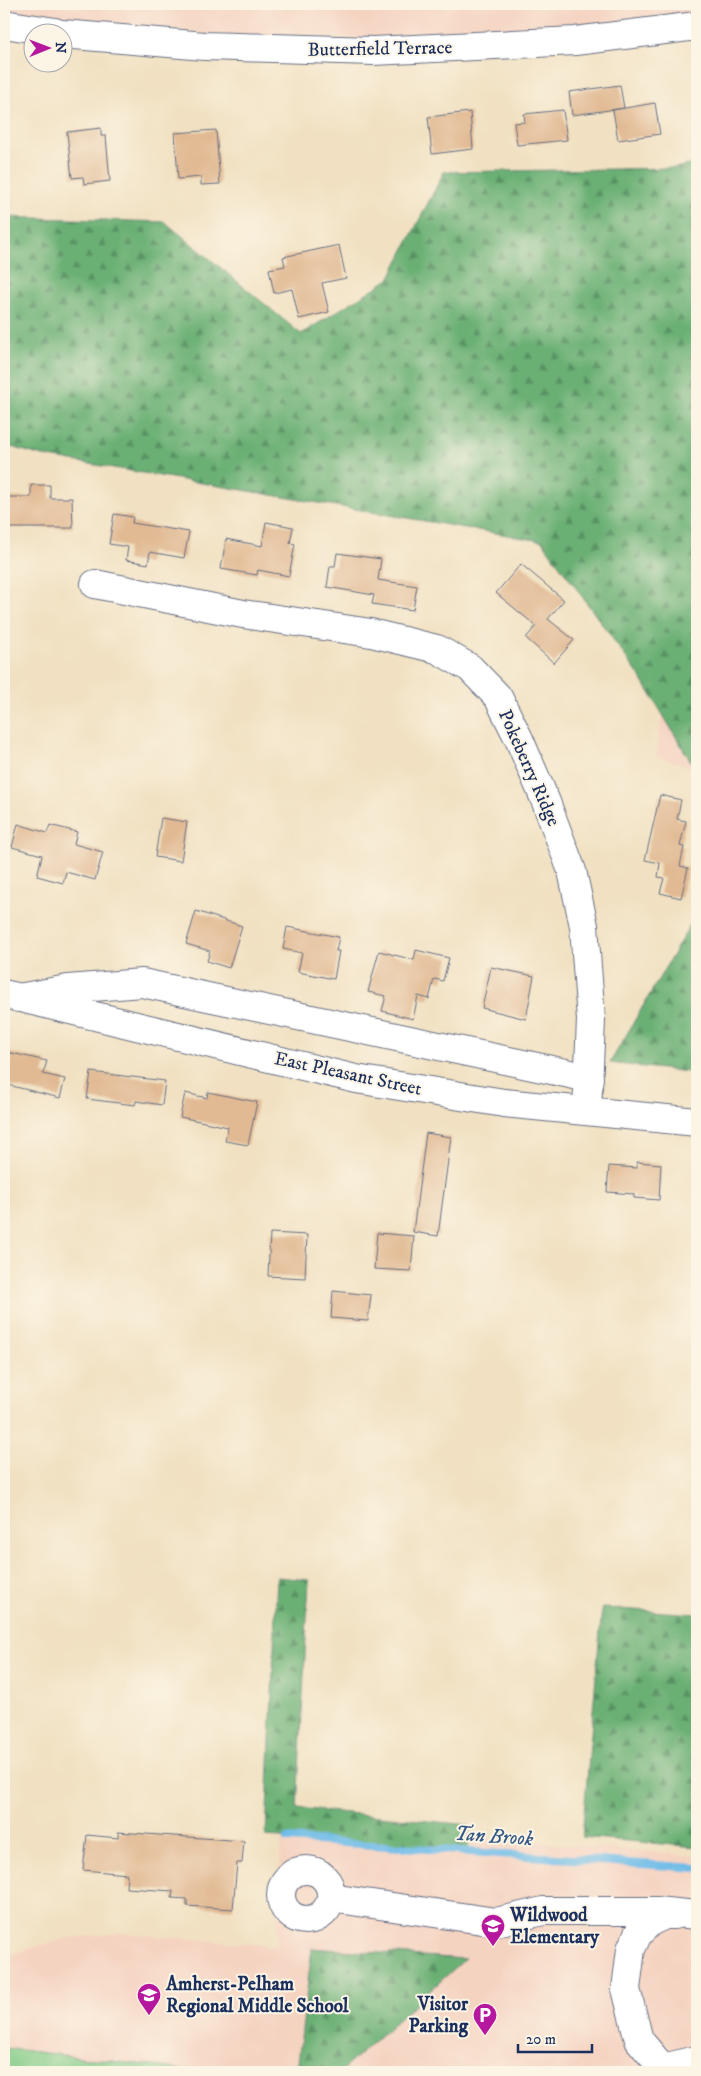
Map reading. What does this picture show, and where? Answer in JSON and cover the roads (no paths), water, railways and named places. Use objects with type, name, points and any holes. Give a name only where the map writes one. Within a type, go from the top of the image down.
[{"type":"street","points":[[4,24],[22,27]]},
{"type":"street","name":"Butterfield Terrace","points":[[72,35],[205,46],[373,51],[575,41],[697,26]]},
{"type":"street","name":"Pokeberry Ridge","points":[[95,584],[243,614],[371,634],[437,649],[470,668],[498,697],[519,739],[572,871],[584,926],[591,1020],[587,1112]]},
{"type":"street","points":[[11,996],[142,983],[589,1078]]},
{"type":"street","name":"East Pleasant Street","points":[[11,996],[356,1078],[504,1103],[697,1122]]},
{"type":"street","points":[[331,1898],[496,1922],[544,1911],[656,1911],[689,1914]]},
{"type":"street","points":[[689,1914],[665,1915],[650,1922],[638,1934],[631,1949],[626,1989],[639,2040],[664,2070],[697,2060]]},
{"type":"waterway","name":"Tan Brook","points":[[288,1839],[697,1868]]},
{"type":"place","name":"Wildwood Elementary","points":[[493,1947]]},
{"type":"place","name":"Amherst-Pelham Regional Middle School","points":[[149,2016]]},
{"type":"place","name":"Visitor Parking","points":[[485,2036]]}]
